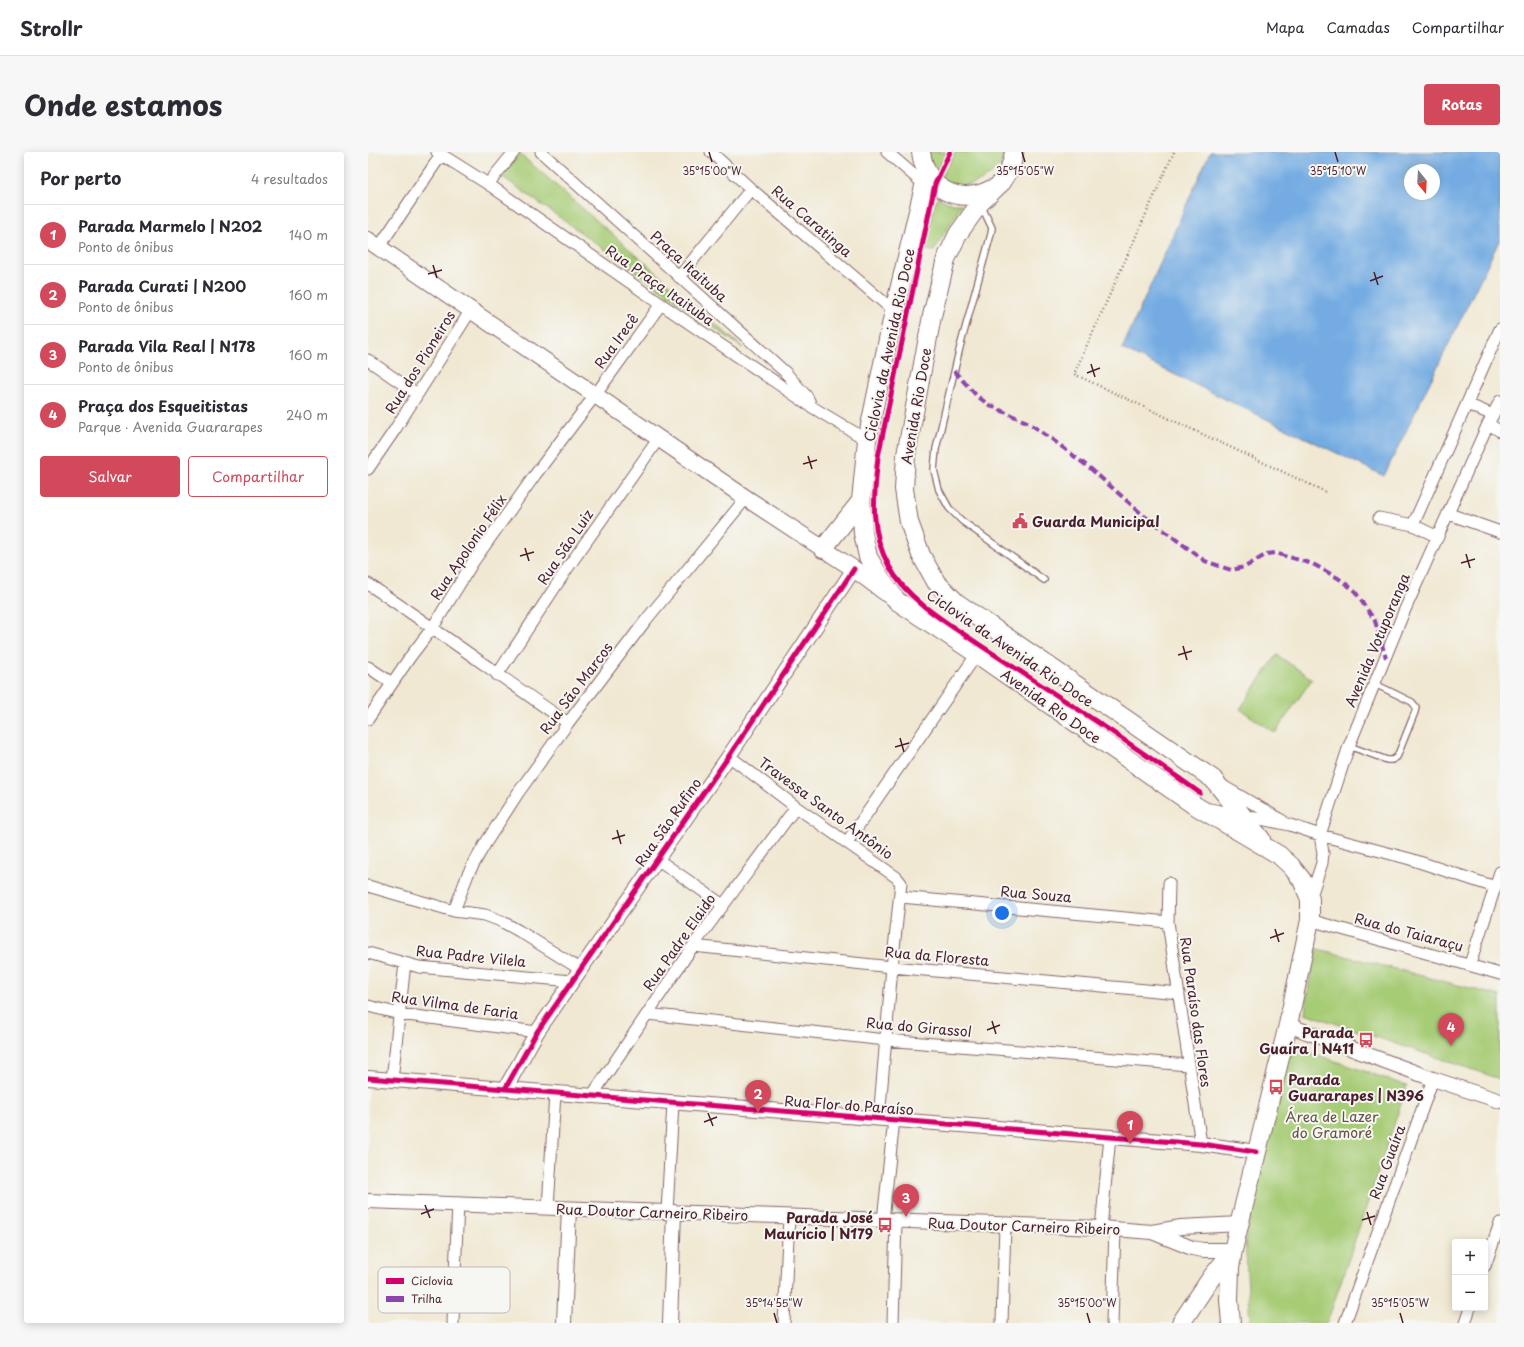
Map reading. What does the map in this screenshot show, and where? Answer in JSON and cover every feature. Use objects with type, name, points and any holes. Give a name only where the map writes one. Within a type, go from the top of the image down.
[{"type":"main road","name":"Avenida Rio Doce","points":[[921,152],[926,179],[894,311],[867,440],[861,502],[863,533],[868,557],[896,601],[977,654],[1194,805],[1279,855],[1291,866],[1302,880],[1310,899]]},
{"type":"main road","name":"Avenida Rio Doce","points":[[1014,152],[1012,162],[1002,182],[980,203],[958,234],[946,259],[932,316],[906,455],[904,489],[909,522],[921,555],[936,582],[957,603],[1213,779],[1269,849]]},
{"type":"main road","name":"Avenida Rio Doce","points":[[926,179],[945,191],[957,196],[970,197],[993,189]]},
{"type":"main road","points":[[373,243],[746,498],[854,569],[896,601]]},
{"type":"main road","points":[[823,549],[861,502]]},
{"type":"main road","points":[[1231,1323],[1229,1300],[1230,1268],[1233,1250],[1288,1025],[1310,920],[1310,899]]},
{"type":"main road","points":[[1182,1323],[1211,1278],[1233,1250]]},
{"type":"street","points":[[488,184],[514,152]]},
{"type":"street","name":"Praça Itaituba","points":[[541,152],[785,372],[808,397],[812,407]]},
{"type":"street","name":"Rua Caratinga","points":[[712,152],[751,189],[894,311]]},
{"type":"street","points":[[887,152],[926,179]]},
{"type":"street","points":[[373,243],[439,153]]},
{"type":"street","name":"Rua Praça Itaituba","points":[[439,153],[488,184],[812,407],[867,440]]},
{"type":"street","points":[[679,277],[751,189]]},
{"type":"street","name":"Rua Irecê","points":[[596,394],[661,304]]},
{"type":"street","name":"Rua dos Pioneiros","points":[[368,469],[471,310]]},
{"type":"street","points":[[1413,525],[1500,329]]},
{"type":"street","points":[[368,360],[417,394]]},
{"type":"street","name":"Rua Apolonio Félix","points":[[368,719],[433,627],[473,562],[535,475],[596,394]]},
{"type":"street","name":"Avenida Votuporanga","points":[[1310,899],[1322,863],[1323,853],[1320,835],[1349,746],[1376,684],[1403,614],[1500,401]]},
{"type":"street","points":[[1467,404],[1491,420],[1500,431]]},
{"type":"street","name":"Rua São Luiz","points":[[497,675],[569,566],[659,438]]},
{"type":"street","name":"Rua São Marcos","points":[[454,911],[468,874],[485,844],[518,793],[568,723],[646,620],[746,498]]},
{"type":"street","points":[[1449,514],[1500,532]]},
{"type":"street","points":[[1379,518],[1413,525],[1438,537]]},
{"type":"street","name":"Rua São Rufino","points":[[505,1089],[537,1032],[729,756],[854,569]]},
{"type":"street","points":[[368,584],[433,627],[497,675],[568,723]]},
{"type":"street","points":[[847,842],[977,654]]},
{"type":"street","points":[[368,667],[392,683]]},
{"type":"street","name":"Travessa Santo Antônio","points":[[729,756],[796,807],[896,876],[899,879],[901,892]]},
{"type":"street","name":"Avenida Rio Doce","points":[[1213,779],[1290,826]]},
{"type":"street","name":"Avenida Rio Doce","points":[[1194,805],[1242,817],[1290,826],[1410,859],[1495,887]]},
{"type":"street","name":"Rua Padre Elaido","points":[[591,1097],[693,946],[796,807]]},
{"type":"street","points":[[657,859],[724,905]]},
{"type":"street","points":[[1470,964],[1500,872]]},
{"type":"street","name":"Rua Paraíso das Flores","points":[[1169,883],[1168,922],[1188,1065],[1201,1144]]},
{"type":"street","points":[[368,886],[454,911],[485,915],[501,921],[580,969]]},
{"type":"street","points":[[879,1119],[892,968],[901,892]]},
{"type":"street","name":"Rua Souza","points":[[901,892],[1168,922]]},
{"type":"street","name":"Rua do Taiaraçu","points":[[1310,920],[1470,964],[1500,974]]},
{"type":"street","name":"Rua da Floresta","points":[[693,946],[892,968],[1179,993]]},
{"type":"street","name":"Rua Padre Vilela","points":[[368,954],[419,967],[572,981]]},
{"type":"street","points":[[392,1080],[404,963]]},
{"type":"street","name":"Rua Vilma de Faria","points":[[368,1006],[399,1014],[537,1032]]},
{"type":"street","name":"Rua do Girassol","points":[[647,1014],[886,1040],[1188,1065]]},
{"type":"street","points":[[1288,1025],[1433,1079],[1500,1101]]},
{"type":"street","name":"Rua Flor do Paraíso","points":[[368,1078],[591,1097],[1201,1144],[1256,1152]]},
{"type":"street","name":"Rua Guaíra","points":[[1345,1323],[1433,1079]]},
{"type":"street","points":[[548,1208],[555,1093]]},
{"type":"street","points":[[670,1323],[673,1103]]},
{"type":"street","points":[[893,1323],[890,1220],[894,1120]]},
{"type":"street","points":[[1101,1228],[1110,1137]]},
{"type":"street","name":"Rua Doutor Carneiro Ribeiro","points":[[368,1201],[1101,1228],[1152,1232],[1181,1227],[1240,1224]]},
{"type":"street","points":[[455,1267],[458,1204]]},
{"type":"street","points":[[564,1323],[569,1209]]},
{"type":"street","points":[[784,1323],[789,1217]]},
{"type":"street","points":[[1488,1257],[1500,1223]]},
{"type":"street","points":[[1002,1323],[1005,1225]]},
{"type":"street","points":[[1112,1323],[1115,1230]]},
{"type":"street","name":"Rua Doutor Carneiro Ribeiro","points":[[1152,1232],[1199,1250],[1233,1250]]},
{"type":"street","points":[[1465,1323],[1469,1311]]},
{"type":"street","points":[[453,1313],[453,1323]]},
{"type":"lane","points":[[980,203],[992,228],[991,234],[958,353],[936,449],[934,470],[939,490],[949,508],[962,521],[1044,580]]},
{"type":"lane","points":[[1349,746],[1387,760],[1392,760],[1397,757],[1416,707],[1412,702],[1376,684]]},
{"type":"path","points":[[1174,152],[1074,374],[1328,493]]},
{"type":"green space","points":[[925,152],[947,152],[936,172]]},
{"type":"green space","points":[[955,152],[1006,152],[1004,159],[993,173],[976,182],[959,186],[951,184],[941,178]]},
{"type":"green space","points":[[520,154],[743,348],[500,175]]},
{"type":"green space","points":[[937,197],[952,204],[962,204],[934,251],[924,250]]},
{"type":"green space","points":[[1277,655],[1312,679],[1275,733],[1240,709]]},
{"type":"green space","points":[[1314,948],[1500,996],[1500,1079],[1305,1013]]},
{"type":"green space","name":"Área de Lazer do Gramoré","points":[[1289,1045],[1407,1086],[1327,1323],[1250,1323],[1245,1239]]},
{"type":"water","points":[[1210,152],[1500,152],[1500,239],[1384,476],[1122,349]]},
{"type":"marked path","points":[[954,371],[977,396],[989,405],[1029,423],[1053,440],[1091,469],[1143,515],[1205,561],[1231,570],[1245,567],[1267,554],[1275,553],[1313,564],[1338,578],[1354,590],[1375,621],[1386,658]]},
{"type":"cycle path","name":"Ciclovia da Avenida Rio Doce","points":[[950,152],[935,184],[878,457],[874,513],[878,539],[883,553],[896,578],[916,600],[953,627],[1121,738],[1200,793]]},
{"type":"cycle path","points":[[505,1089],[537,1032],[729,756],[854,569]]},
{"type":"cycle path","points":[[368,1078],[1201,1144],[1256,1152]]},
{"type":"place","name":"Guarda Municipal","points":[[1020,521]]},
{"type":"place","name":"Parada Guaíra | N411","points":[[1366,1040]]},
{"type":"place","name":"Praça dos Esqueitistas","points":[[1451,1046]]},
{"type":"place","name":"Parada Guararapes | N396","points":[[1276,1087]]},
{"type":"place","name":"Parada Curati | N200","points":[[758,1113]]},
{"type":"place","name":"Parada Marmelo | N202","points":[[1130,1144]]},
{"type":"place","name":"Parada Vila Real | N178","points":[[906,1217]]},
{"type":"place","name":"Parada José Maurício | N179","points":[[885,1225]]}]
